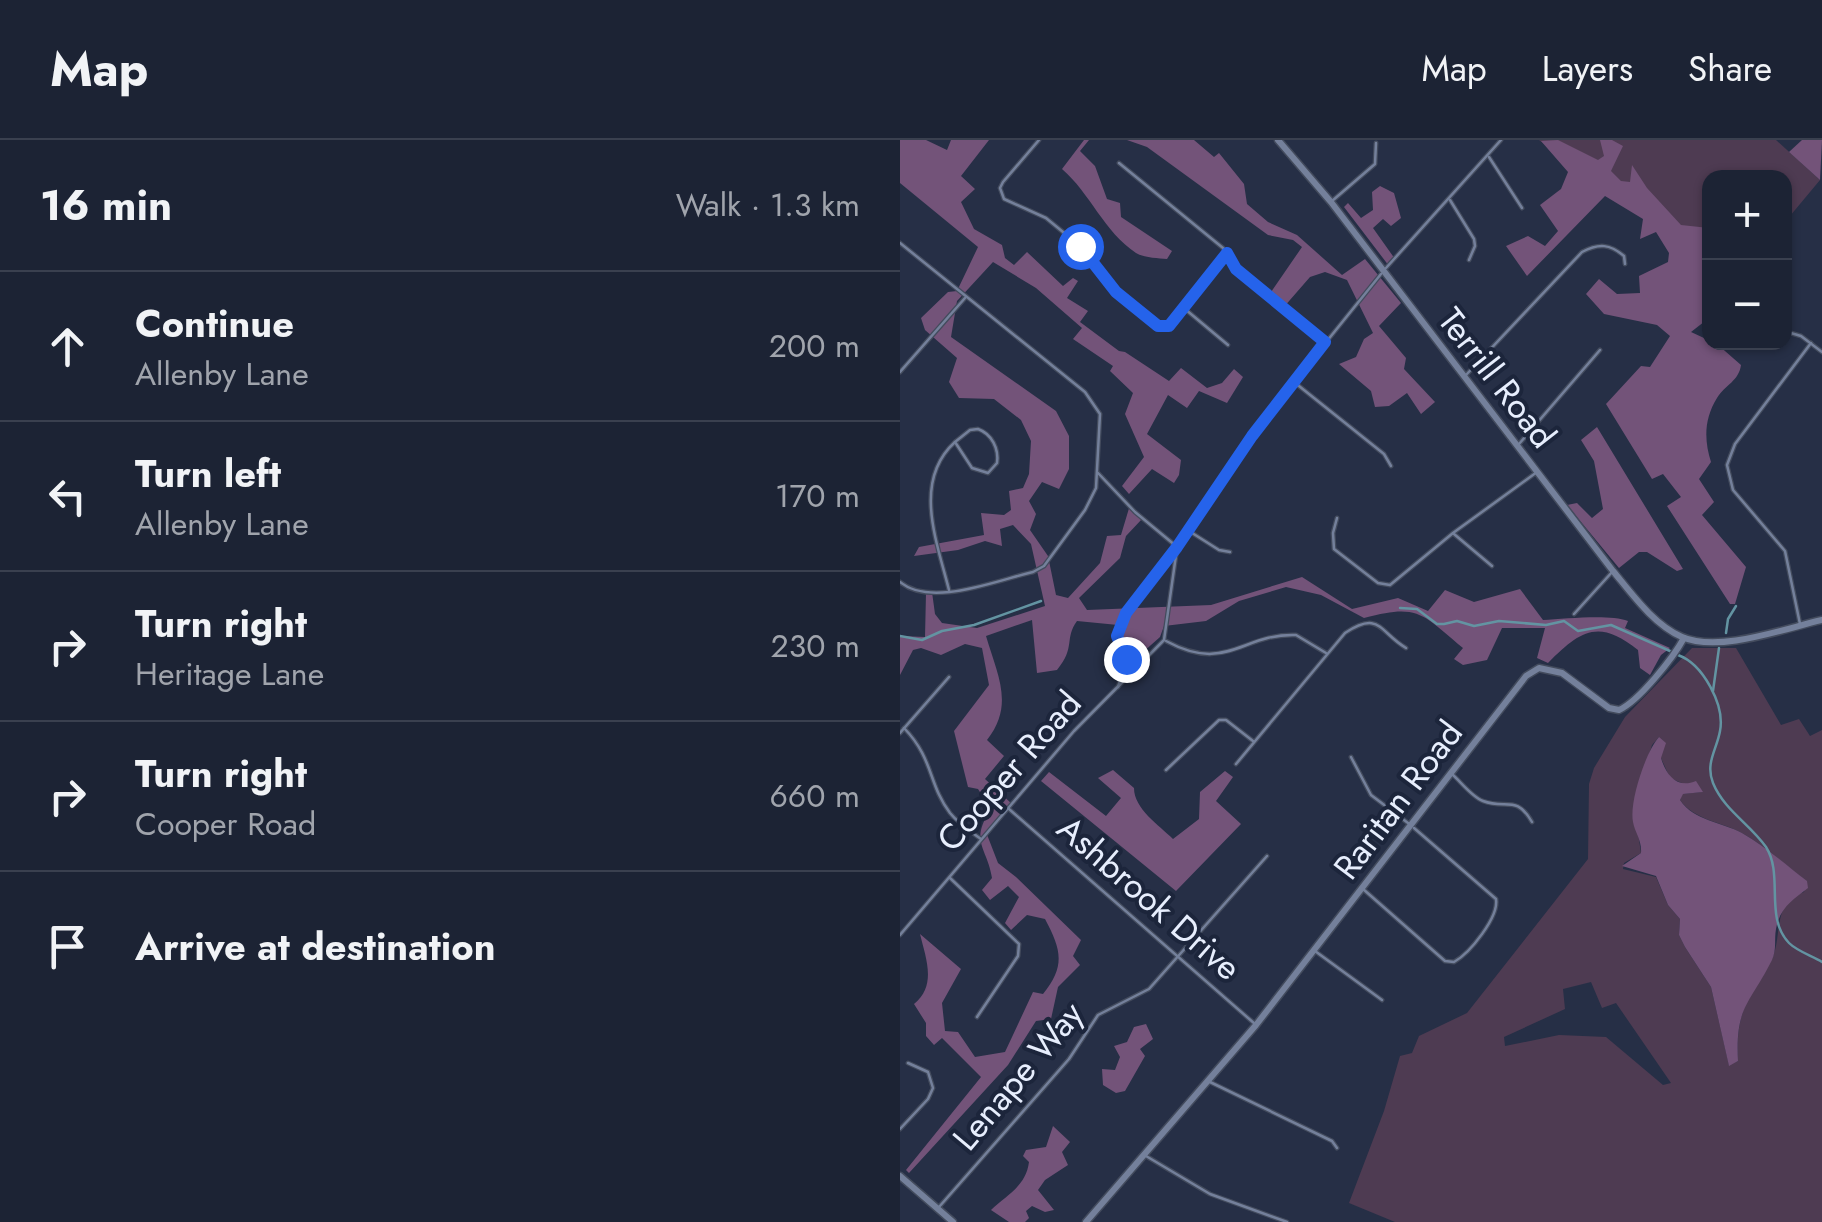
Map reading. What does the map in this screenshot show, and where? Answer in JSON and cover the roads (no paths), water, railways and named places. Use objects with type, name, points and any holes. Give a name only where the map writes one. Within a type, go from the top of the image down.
[{"type":"street","points":[[1040,140],[1003,182],[1000,188],[1004,200],[1046,218],[1080,246],[1116,292],[1158,326],[1169,326],[1227,253]]},
{"type":"street","name":"Terrill Road","points":[[1278,140],[1331,202],[1613,571],[1658,620],[1684,638]]},
{"type":"street","name":"Cooper Road","points":[[1118,687],[1126,662],[1118,642],[1118,628],[1293,381],[1501,140]]},
{"type":"street","points":[[1331,202],[1376,164],[1376,144]]},
{"type":"street","points":[[1488,156],[1522,208]]},
{"type":"street","points":[[1119,163],[1227,253],[1236,269],[1325,342]]},
{"type":"street","points":[[1450,198],[1474,239],[1468,260]]},
{"type":"street","points":[[900,243],[1085,392],[1096,405],[1101,421],[1098,472],[1091,501],[1044,566],[950,591],[917,594],[900,582]]},
{"type":"street","points":[[1464,376],[1582,252],[1600,245],[1614,247],[1624,256],[1625,264]]},
{"type":"street","points":[[900,372],[966,296]]},
{"type":"street","points":[[1184,308],[1228,344]]},
{"type":"street","points":[[1792,335],[1822,352]]},
{"type":"street","points":[[1800,625],[1785,552],[1733,490],[1727,469],[1734,444],[1811,343]]},
{"type":"street","points":[[1518,446],[1600,350]]},
{"type":"street","points":[[1293,381],[1384,454],[1392,466]]},
{"type":"street","points":[[950,591],[933,524],[930,494],[938,461],[955,442],[970,430],[985,432],[997,452],[995,466],[988,473],[977,472],[955,442]]},
{"type":"street","points":[[1098,472],[1135,512],[1177,547]]},
{"type":"street","points":[[1338,518],[1332,538],[1334,549],[1386,586],[1538,472]]},
{"type":"street","points":[[1188,530],[1219,550],[1230,552]]},
{"type":"street","points":[[1453,533],[1492,566]]},
{"type":"street","name":"Cooper Road","points":[[900,935],[1074,731],[1164,640],[1177,547]]},
{"type":"street","points":[[1164,564],[1173,566]]},
{"type":"street","points":[[1574,614],[1613,571]]},
{"type":"street","points":[[1684,638],[1723,642],[1822,620]]},
{"type":"street","points":[[1236,764],[1345,633],[1366,622],[1381,626],[1406,648]]},
{"type":"street","points":[[1164,640],[1182,650],[1207,655],[1296,635],[1328,654]]},
{"type":"street","name":"Raritan Road","points":[[1086,1222],[1256,1025],[1514,690],[1534,670],[1562,672],[1603,704],[1619,710],[1676,652],[1684,638]]},
{"type":"street","points":[[1126,662],[1138,667]]},
{"type":"street","points":[[949,676],[902,730],[923,749],[946,809],[981,838]]},
{"type":"street","points":[[1166,770],[1218,720],[1229,722],[1254,742]]},
{"type":"street","points":[[1350,757],[1371,794],[1496,899],[1496,911],[1464,956],[1454,962],[1444,960],[1362,888]]},
{"type":"street","points":[[1450,773],[1480,800],[1512,803],[1526,812],[1532,822]]},
{"type":"street","name":"Ashbrook Drive","points":[[1008,808],[1256,1025]]},
{"type":"street","name":"Lenape Way","points":[[938,1208],[1069,1059],[1098,1015],[1142,995],[1266,856]]},
{"type":"street","points":[[949,877],[1019,944],[1018,956],[976,1017]]},
{"type":"street","points":[[1314,950],[1382,1000]]},
{"type":"street","points":[[900,1129],[928,1099],[933,1088],[925,1069],[908,1063]]},
{"type":"street","points":[[1209,1081],[1332,1141],[1337,1148]]},
{"type":"street","points":[[1144,1156],[1210,1194],[1286,1222]]},
{"type":"street","points":[[900,1176],[953,1222]]},
{"type":"waterway","points":[[900,636],[922,640],[1041,601]]},
{"type":"waterway","points":[[1726,633],[1736,606]]},
{"type":"waterway","points":[[1400,608],[1417,609],[1437,624],[1457,621],[1474,626],[1499,621],[1546,625],[1564,621],[1578,631],[1611,625],[1670,651]]},
{"type":"waterway","points":[[1713,691],[1719,648]]},
{"type":"waterway","points":[[1678,655],[1704,676],[1716,698],[1721,721],[1711,776],[1718,793],[1760,839],[1771,858],[1775,909],[1782,933],[1792,946],[1822,962]]}]
